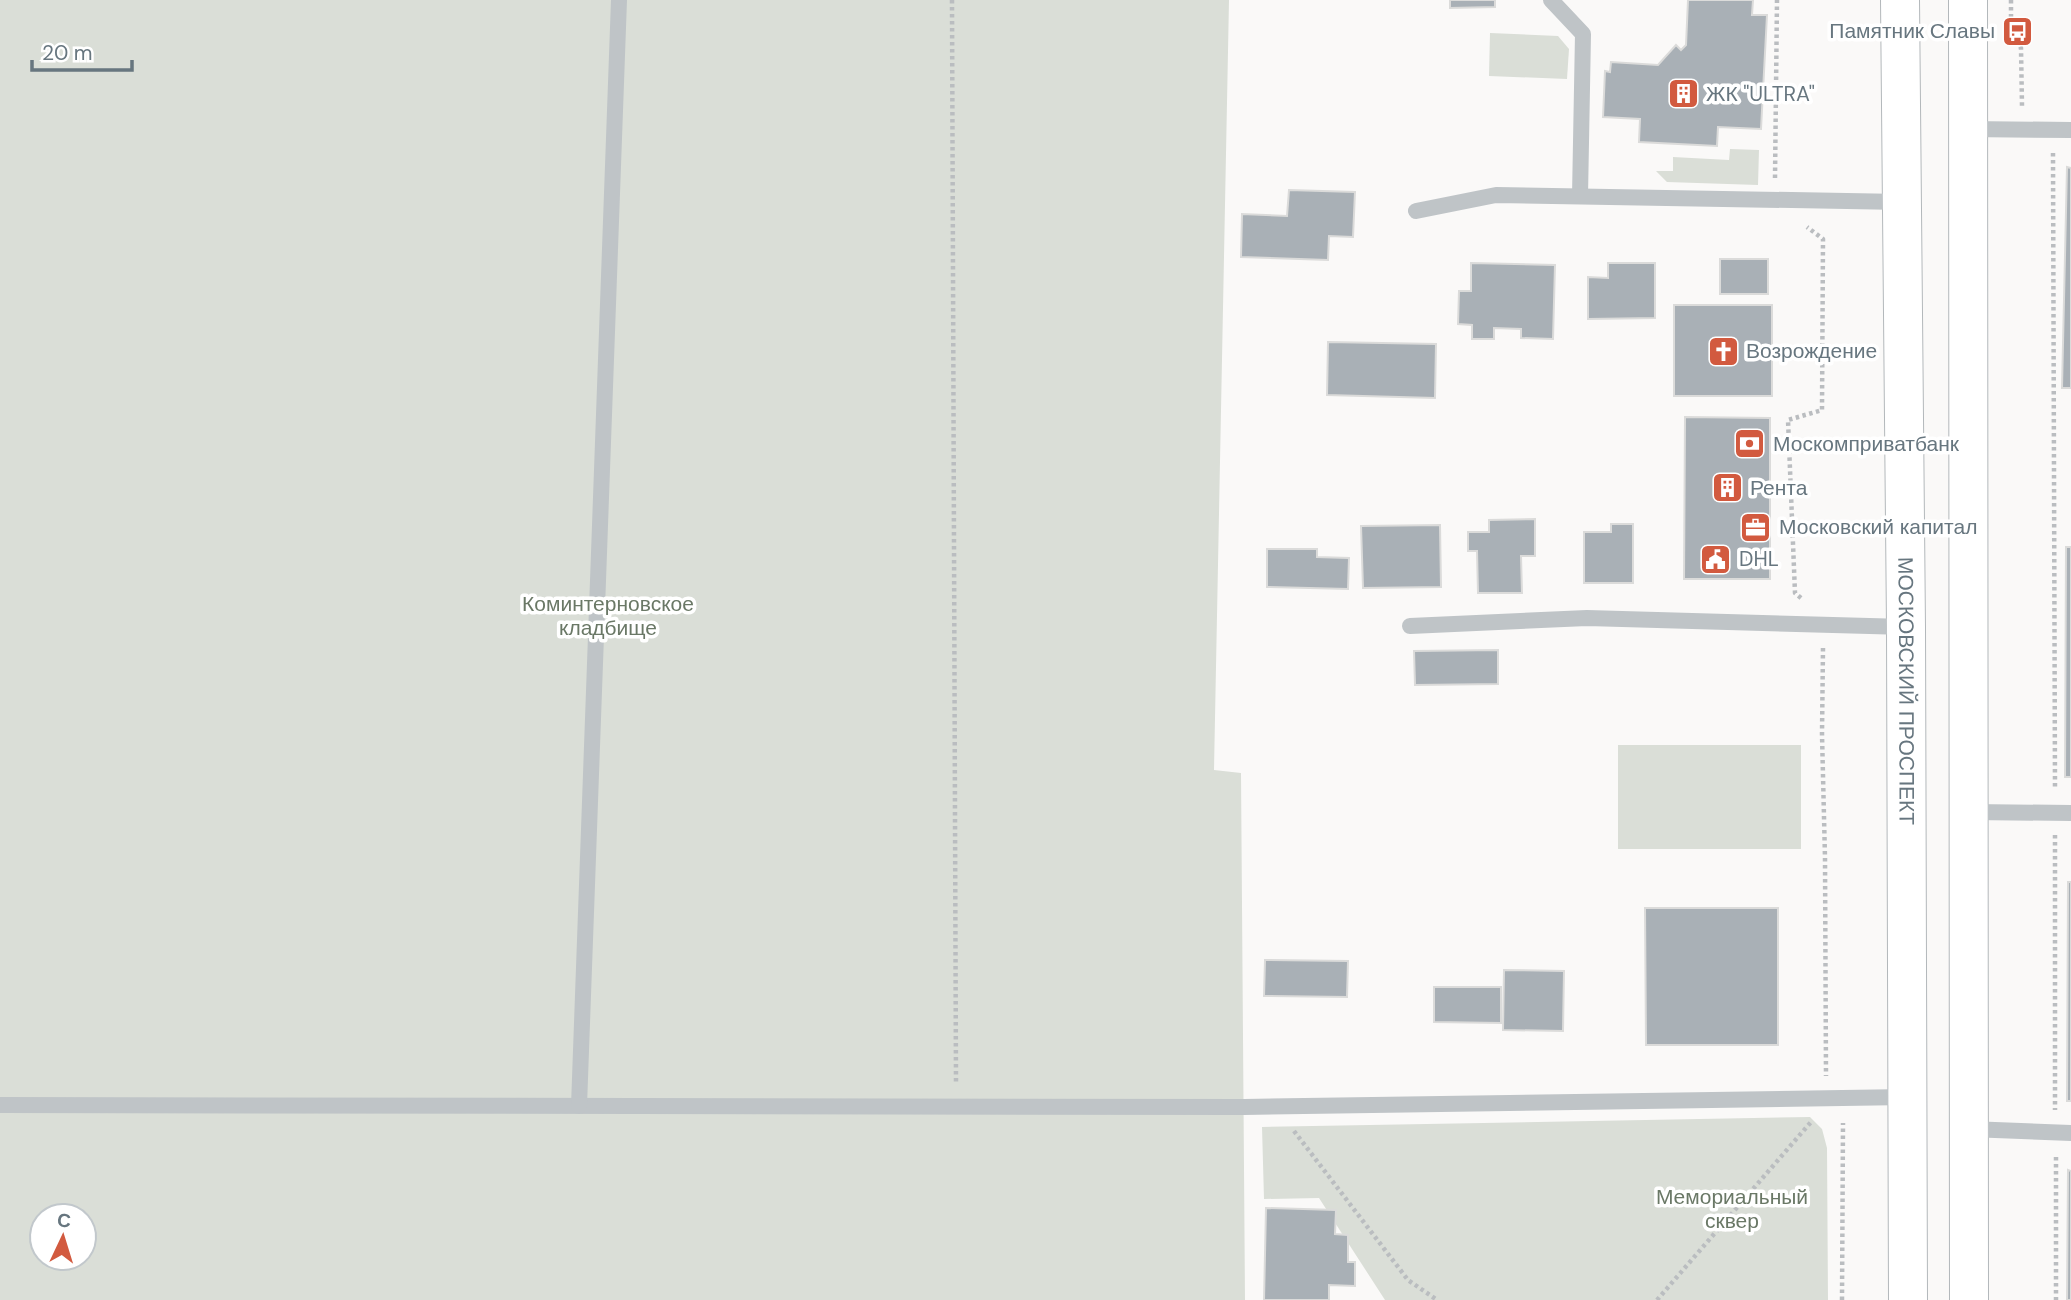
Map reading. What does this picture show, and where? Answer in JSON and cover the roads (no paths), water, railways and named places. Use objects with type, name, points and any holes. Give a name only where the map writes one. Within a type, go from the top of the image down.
[{"type":"main road","name":"МОСКОВСКИЙ ПРОСПЕКТ","points":[[1900,0],[1906,628],[1908,1300]]},
{"type":"main road","points":[[1968,0],[1971,812],[1969,1300]]},
{"type":"lane","points":[[579,1106],[619,0]]},
{"type":"lane","points":[[1551,0],[1583,34],[1580,196]]},
{"type":"lane","points":[[1967,129],[2071,130]]},
{"type":"lane","points":[[1416,211],[1496,195],[1902,202]]},
{"type":"lane","points":[[1410,626],[1587,618],[1906,628]]},
{"type":"lane","points":[[1971,812],[2063,813]]},
{"type":"lane","points":[[0,1105],[1275,1106],[1907,1097]]},
{"type":"lane","points":[[1969,1129],[2063,1133]]},
{"type":"place","name":"Памятник Славы","points":[[2018,31]]},
{"type":"place","name":"ЖК \"ULTRA\"","points":[[1683,94]]},
{"type":"place","name":"Возрождение","points":[[1723,351]]},
{"type":"place","name":"Москомприватбанк","points":[[1750,444]]},
{"type":"place","name":"Рента","points":[[1727,488]]},
{"type":"place","name":"Московский капитал","points":[[1756,527]]},
{"type":"place","name":"DHL","points":[[1716,559]]},
{"type":"park label","name":"Коминтерновское кладбище","points":[[608,616]]},
{"type":"park label","name":"Мемориальный сквер","points":[[1732,1209]]}]
